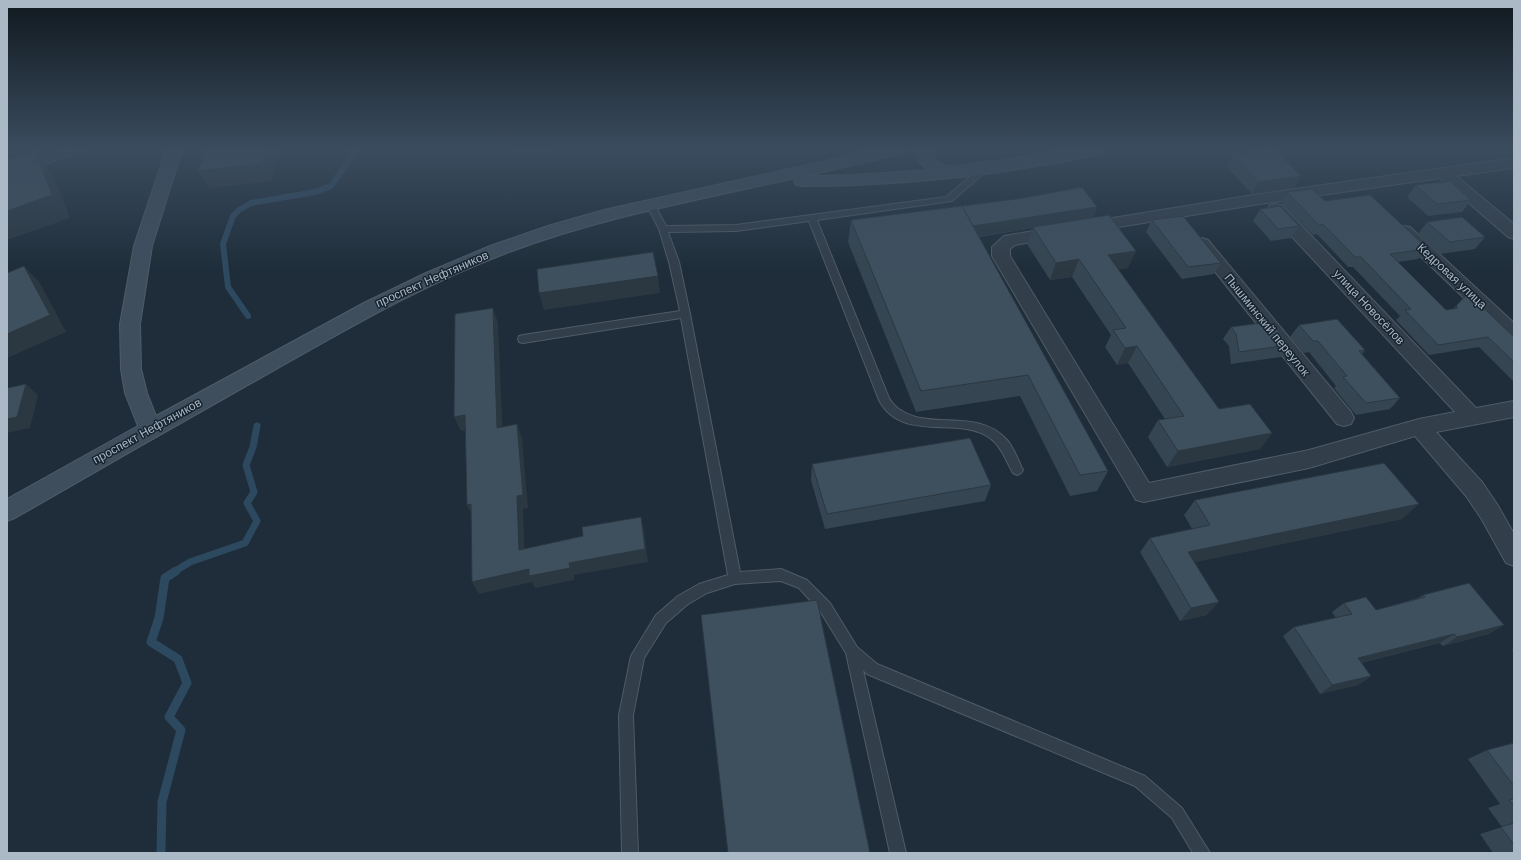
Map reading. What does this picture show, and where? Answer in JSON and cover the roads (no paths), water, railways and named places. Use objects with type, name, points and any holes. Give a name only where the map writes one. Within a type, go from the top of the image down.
[{"type":"main road","points":[[150,428],[136,394],[131,369],[130,324],[144,246],[161,190]]},
{"type":"main road","name":"проспект Нефтяников","points":[[7,511],[150,428],[370,308],[449,270],[530,238],[600,217],[650,204],[718,190]]},
{"type":"street","points":[[1325,190],[1266,198],[1180,218],[1010,240],[1001,247],[1001,256],[1144,493],[1309,459],[1419,427],[1514,409]]},
{"type":"street","points":[[1360,190],[1372,202]]},
{"type":"street","points":[[1463,190],[1514,233]]},
{"type":"street","name":"улица Новосёлов","points":[[1266,198],[1471,416]]},
{"type":"street","name":"Кедровая улица","points":[[1389,218],[1514,334]]},
{"type":"street","name":"Пышминский переулок","points":[[1198,239],[1344,418]]},
{"type":"street","points":[[1419,427],[1474,488],[1490,511],[1514,556]]},
{"type":"lane","points":[[663,229],[736,228],[949,199],[960,190]]},
{"type":"lane","points":[[650,204],[663,229],[674,262],[686,314],[735,578]]},
{"type":"lane","points":[[812,218],[884,400],[897,414],[910,420],[975,426],[992,434],[1002,442],[1017,470]]},
{"type":"lane","points":[[523,339],[686,314]]},
{"type":"lane","points":[[630,853],[626,715],[638,656],[660,620],[684,600],[703,588],[735,578],[782,575],[802,584],[825,607],[852,651],[872,669],[1140,781],[1177,813],[1202,853]]},
{"type":"lane","points":[[852,651],[898,853]]},
{"type":"waterway","points":[[248,316],[228,287],[223,244],[233,216],[239,210],[251,203],[320,190]]},
{"type":"waterway","points":[[174,572],[190,562],[245,543],[257,521],[247,503],[254,492],[246,465],[253,447],[257,426]]},
{"type":"waterway","points":[[161,853],[162,802],[181,730],[169,717],[187,683],[178,659],[151,642],[159,618],[165,578],[176,571]]}]
